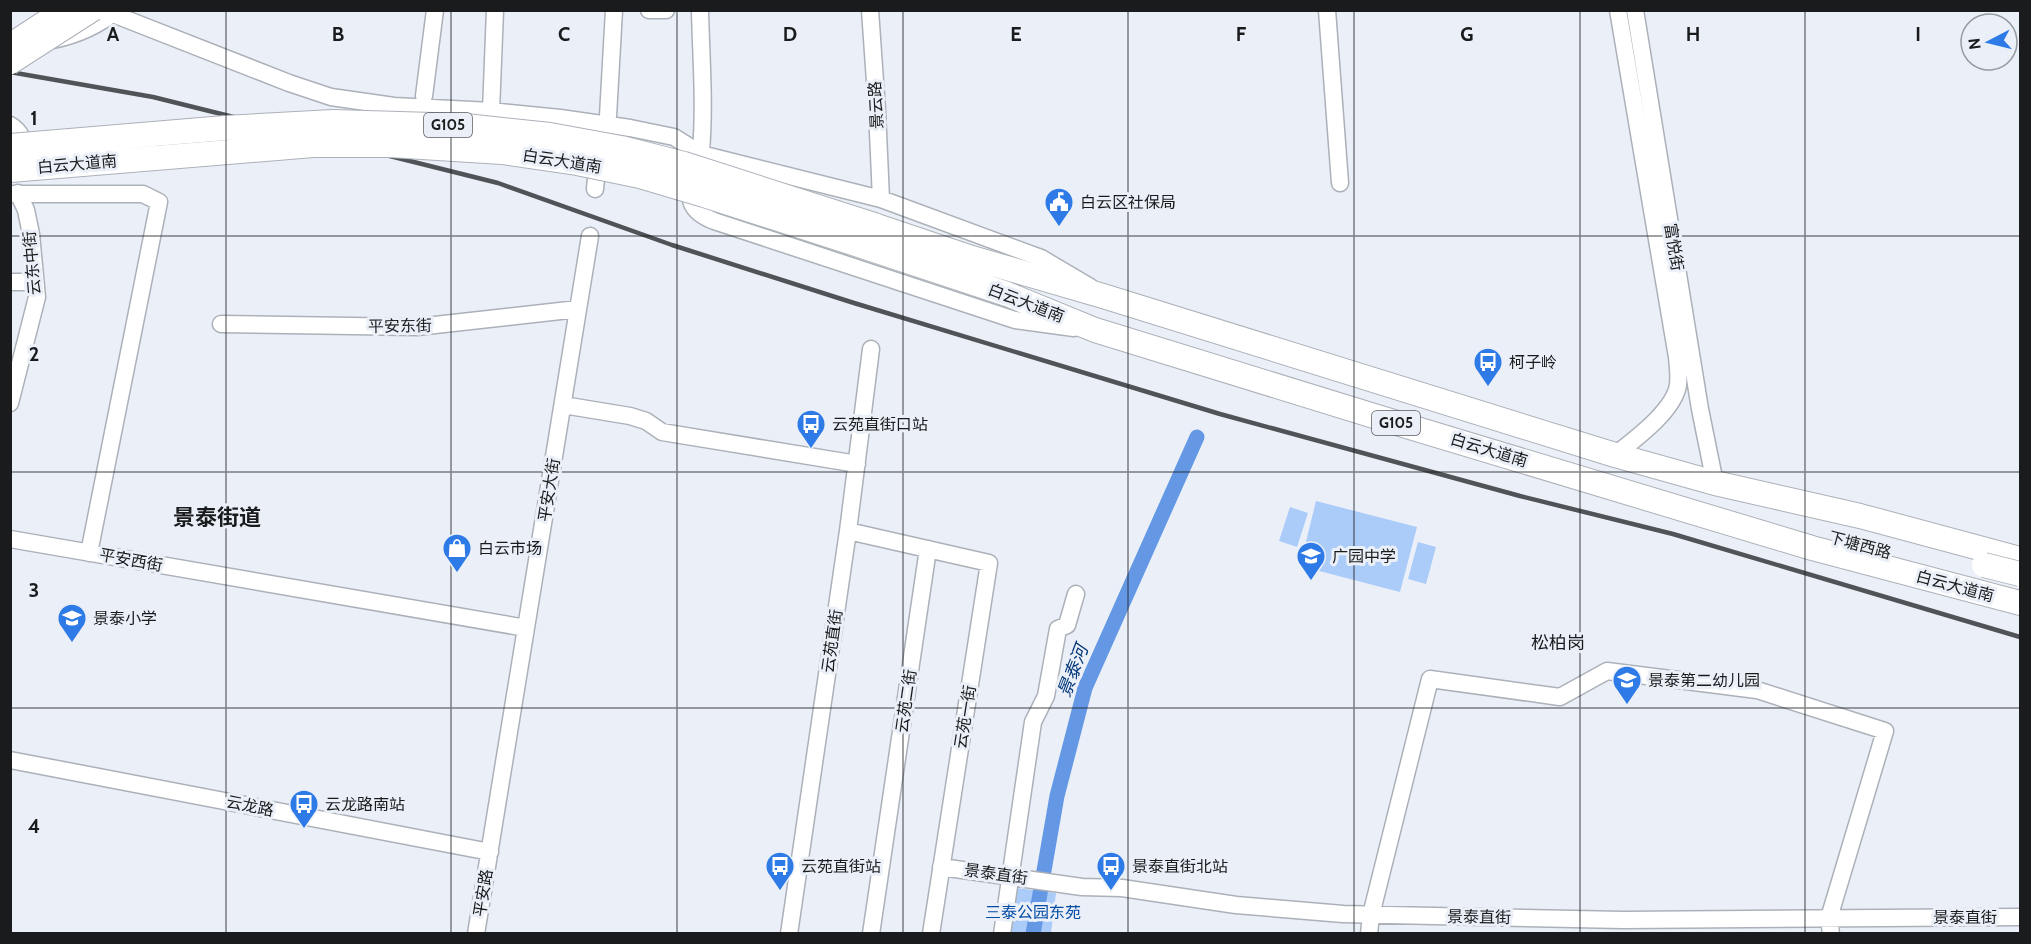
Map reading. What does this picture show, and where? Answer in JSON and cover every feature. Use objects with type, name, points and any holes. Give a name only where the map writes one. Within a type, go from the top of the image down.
[{"type":"highway","name":"白云大道南","points":[[10,146],[225,128],[333,122],[466,126],[549,135],[621,148],[684,164],[972,258],[1103,296],[1615,455],[1715,483],[1860,516],[2020,560]]},
{"type":"highway","name":"白云大道南","points":[[10,170],[313,145],[390,145],[502,152],[577,163],[648,178],[1007,294],[1095,330],[1837,555],[2020,603]]},
{"type":"highway","name":"下塘西路","points":[[1715,483],[1814,518],[1983,571],[2020,588]]},
{"type":"highway","name":"下塘西路","points":[[1697,512],[1770,522],[1983,571],[2020,574]]},
{"type":"main road","points":[[10,43],[62,10]]},
{"type":"main road","points":[[10,64],[108,12]]},
{"type":"street","points":[[10,33],[31,22],[45,10]]},
{"type":"street","points":[[424,96],[435,10]]},
{"type":"street","points":[[491,111],[495,10]]},
{"type":"street","points":[[595,189],[605,120],[614,10]]},
{"type":"street","points":[[649,10],[666,10]]},
{"type":"street","points":[[700,10],[700,154],[689,187],[691,202],[706,218],[1015,320],[1095,330]]},
{"type":"street","name":"景云路","points":[[870,10],[881,200]]},
{"type":"street","points":[[1327,10],[1340,183]]},
{"type":"street","name":"富悦街","points":[[1615,455],[1645,430],[1662,412],[1673,399],[1678,386],[1677,357],[1618,10]]},
{"type":"street","name":"富悦街","points":[[1635,10],[1700,409],[1715,483]]},
{"type":"street","points":[[10,43],[40,43],[74,36],[95,26],[108,12],[290,83],[332,97],[394,106],[605,120],[674,137],[700,154],[881,200],[1041,258],[1066,271],[1103,296]]},
{"type":"street","points":[[10,125],[17,129],[24,139],[27,155],[28,180],[25,187],[14,194]]},
{"type":"street","name":"平安西街","points":[[14,194],[143,194],[159,202],[89,553],[526,628]]},
{"type":"street","name":"云东中街","points":[[10,403],[37,297],[31,234],[26,210],[14,194]]},
{"type":"street","name":"平安大街","points":[[490,852],[590,236]]},
{"type":"street","points":[[10,282],[35,282]]},
{"type":"street","name":"平安东街","points":[[221,324],[417,327],[578,309]]},
{"type":"street","name":"云苑直街","points":[[789,933],[848,531],[871,349]]},
{"type":"street","points":[[562,405],[630,416],[646,421],[662,432],[857,464]]},
{"type":"street","points":[[848,531],[928,549]]},
{"type":"street","points":[[10,539],[89,553]]},
{"type":"street","name":"云苑一街","points":[[928,549],[989,563],[931,933]]},
{"type":"street","name":"云苑二街","points":[[871,933],[928,549]]},
{"type":"street","points":[[1002,933],[1033,722],[1046,696],[1058,629],[1067,625],[1076,594]]},
{"type":"street","points":[[1369,933],[1371,915],[1430,679],[1560,697],[1607,671],[1757,690],[1885,731],[1830,926]]},
{"type":"street","name":"云龙路","points":[[10,760],[490,852]]},
{"type":"street","name":"平安路","points":[[476,933],[490,852]]},
{"type":"street","name":"景泰直街","points":[[941,867],[1082,887],[1122,888],[1271,908],[1371,915],[1642,926],[1771,918],[1830,926],[2020,917]]},
{"type":"green space","points":[[1316,501],[1417,527],[1400,592],[1300,566]]},
{"type":"green space","points":[[1290,507],[1308,513],[1297,547],[1279,541]]},
{"type":"green space","points":[[1418,542],[1436,547],[1426,584],[1408,579]]},
{"type":"green space","name":"三泰公园东苑","points":[[1015,888],[1056,893],[1051,933],[1008,934]]},
{"type":"waterway","name":"景泰河","points":[[1033,934],[1057,796],[1085,688],[1197,437]]},
{"type":"railway","points":[[10,72],[153,97],[498,183],[672,245],[1220,414],[1520,496],[1673,534],[2020,637]]},
{"type":"place","name":"白云区社保局","points":[[1059,228]]},
{"type":"place","name":"柯子岭","points":[[1488,388]]},
{"type":"place","name":"云苑直街口站","points":[[811,450]]},
{"type":"place","name":"白云市场","points":[[457,574]]},
{"type":"place","name":"广园中学","points":[[1311,582]]},
{"type":"place","name":"景泰小学","points":[[72,644]]},
{"type":"place","name":"景泰第二幼儿园","points":[[1627,706]]},
{"type":"place","name":"云龙路南站","points":[[304,830]]},
{"type":"place","name":"云苑直街站","points":[[780,892]]},
{"type":"place","name":"景泰直街北站","points":[[1111,892]]},
{"type":"district","name":"景泰街道","points":[[217,517]]},
{"type":"district","name":"松柏岗","points":[[1558,643]]}]
